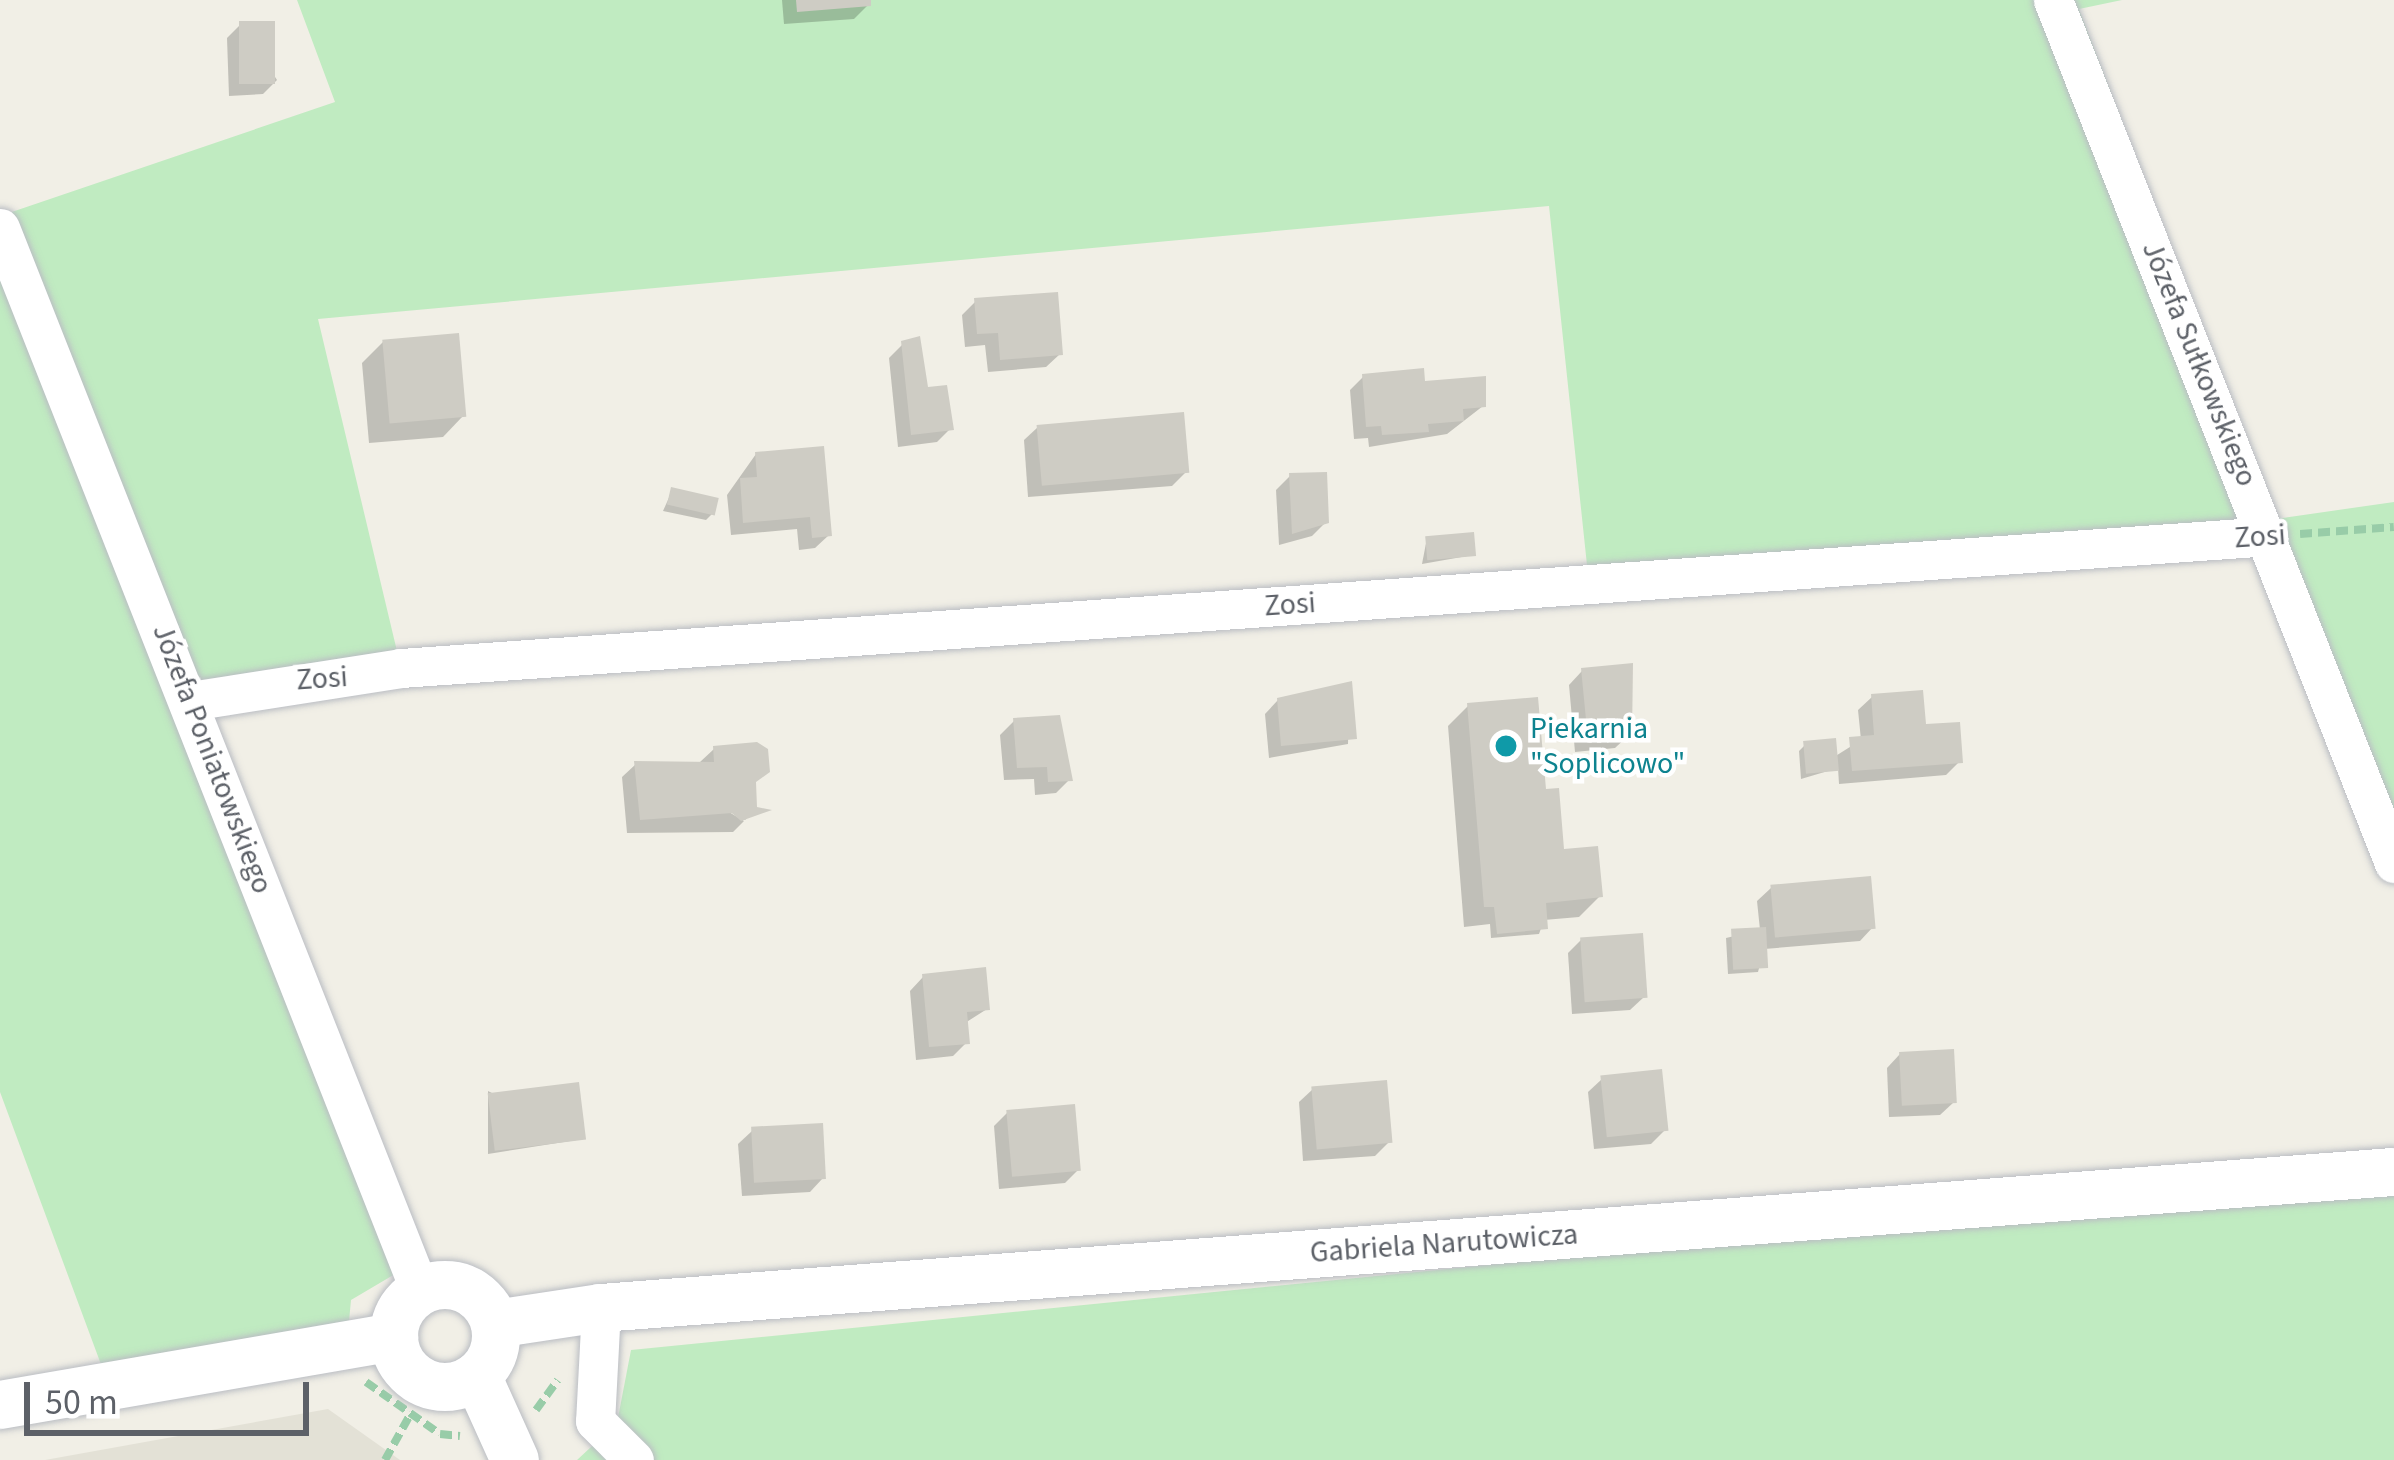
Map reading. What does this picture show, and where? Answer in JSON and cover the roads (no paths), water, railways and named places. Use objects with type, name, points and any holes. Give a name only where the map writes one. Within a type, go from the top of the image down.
[{"type":"street","name":"Józefa Sułkowskiego","points":[[2053,0],[2394,863]]},
{"type":"street","name":"Józefa Poniatowskiego","points":[[0,228],[420,1291]]},
{"type":"street","name":"Zosi","points":[[190,701],[400,668],[2268,536]]},
{"type":"street","name":"Gabriela Narutowicza","points":[[495,1324],[601,1308],[2394,1172]]},
{"type":"street","points":[[468,1289],[495,1324],[492,1357],[477,1376],[451,1387],[422,1382],[400,1362],[394,1337],[401,1310],[420,1291],[468,1289]]},
{"type":"street","points":[[601,1308],[595,1421],[634,1460]]},
{"type":"street","points":[[0,1406],[394,1337]]},
{"type":"street","points":[[477,1376],[515,1460]]},
{"type":"place","name":"Piekarnia \"Soplicowo\"","points":[[1506,746]]}]
